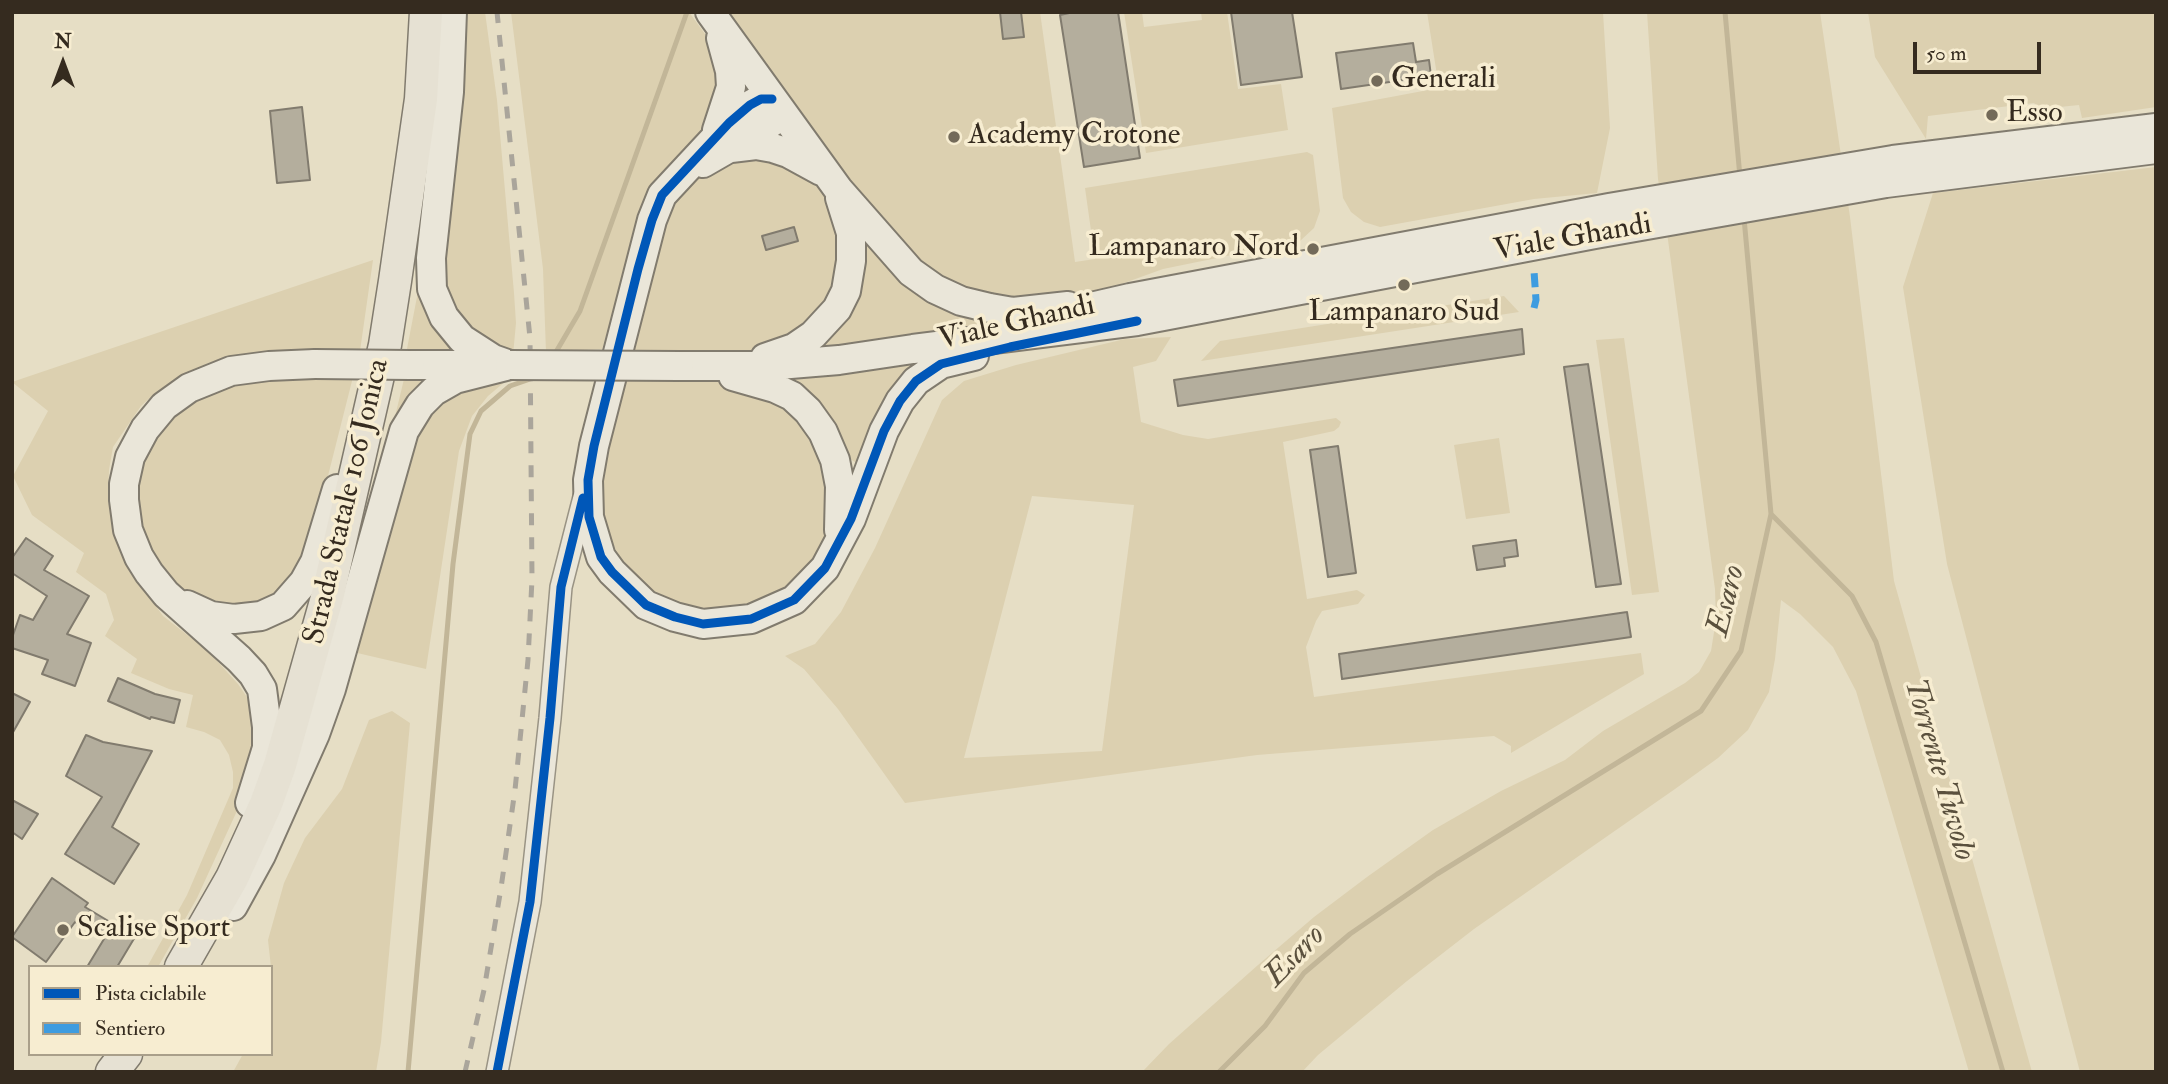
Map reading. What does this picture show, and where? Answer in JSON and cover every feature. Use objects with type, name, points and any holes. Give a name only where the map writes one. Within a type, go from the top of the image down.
[{"type":"main road","name":"Strada Statale 106 Jonica","points":[[182,965],[232,878],[266,804],[280,765],[328,594],[384,345],[421,99],[426,12]]},
{"type":"main road","points":[[452,12],[449,92],[431,258],[432,289],[444,317],[463,339],[493,359],[510,365]]},
{"type":"main road","points":[[713,15],[832,182],[911,272],[934,289],[961,301],[1013,312],[1134,309]]},
{"type":"main road","points":[[713,15],[730,71],[731,88],[724,113],[720,145]]},
{"type":"main road","points":[[776,104],[776,119],[762,129],[720,145],[674,181],[662,195],[652,220],[594,446],[588,480],[589,517],[601,556],[612,572],[646,605],[675,617],[703,624],[751,620],[794,600],[825,568],[851,519],[884,431],[900,401],[916,381],[941,364],[1010,347],[1134,309]]},
{"type":"main road","name":"Viale Ghandi","points":[[679,366],[778,365],[839,360],[913,349],[1134,309],[1595,234],[2115,144],[2156,128]]},
{"type":"main road","name":"Viale Ghandi","points":[[2115,144],[2156,149]]},
{"type":"main road","points":[[182,965],[206,895],[254,793],[267,748],[267,727],[262,689],[253,674],[166,594],[132,544],[125,516],[126,473],[136,443],[145,429],[164,406],[189,388],[215,375],[249,368],[315,364],[679,366],[766,358],[794,348],[825,324],[846,291],[851,261],[851,233],[832,182],[788,153],[773,148],[720,145]]},
{"type":"main road","points":[[166,594],[211,616],[234,619],[261,616],[274,611],[293,595],[315,562],[384,345]]},
{"type":"main road","points":[[183,965],[213,934],[239,896],[261,855],[315,734],[331,689],[393,462],[411,418],[434,391],[455,379],[510,365]]},
{"type":"main road","points":[[679,366],[749,379],[775,388],[792,396],[808,411],[823,432],[835,460],[840,486],[839,539]]},
{"type":"main road","points":[[112,1072],[124,1056]]},
{"type":"street","points":[[2115,144],[2156,121]]},
{"type":"street","points":[[496,1072],[530,902],[561,587],[588,480]]},
{"type":"shaded area","points":[[460,12],[485,12],[497,100],[514,293],[516,323],[513,355],[478,342],[446,300],[441,256]]},
{"type":"shaded area","points":[[511,12],[689,12],[705,34],[719,75],[714,117],[673,167],[651,186],[602,349],[546,352],[543,269]]},
{"type":"shaded area","points":[[719,12],[1040,12],[1075,262],[1095,259],[1085,188],[1307,152],[1313,155],[1320,211],[1314,228],[1300,241],[1163,269],[1102,291],[1069,298],[1006,303],[946,287],[899,247]]},
{"type":"shaded area","points":[[1124,12],[1142,12],[1144,27],[1202,20],[1201,12],[1227,12],[1238,89],[1281,84],[1288,130],[1146,153]]},
{"type":"shaded area","points":[[1427,12],[1603,12],[1610,128],[1597,193],[1534,199],[1380,227],[1364,222],[1351,212],[1343,198],[1332,108],[1439,88]]},
{"type":"shaded area","points":[[1647,12],[1820,12],[1850,217],[1894,581],[2032,1072],[1969,1072],[1856,691],[1833,647],[1800,614],[1781,600],[1769,692],[1748,730],[1718,758],[1474,929],[1407,981],[1318,1055],[1302,1072],[1142,1072],[1169,1044],[1258,965],[1314,917],[1367,877],[1433,830],[1501,791],[1565,760],[1603,731],[1685,683],[1699,672],[1711,651],[1716,620],[1715,589],[1658,179]]},
{"type":"shaded area","points":[[1868,12],[2156,12],[2156,107],[2082,118],[2079,105],[2040,109],[2034,103],[1928,116],[1926,139],[1875,57]]},
{"type":"shaded area","points":[[746,156],[787,162],[823,187],[838,214],[843,271],[817,322],[772,349],[749,353],[625,353],[669,199],[708,167]]},
{"type":"shaded area","points":[[2156,167],[2156,1072],[2080,1072],[1947,564],[1903,287],[1933,193]]},
{"type":"shaded area","points":[[861,228],[990,318],[968,326],[826,352],[820,345]]},
{"type":"shaded area","points":[[373,260],[360,351],[270,353],[236,356],[208,363],[155,393],[141,406],[113,447],[108,498],[113,530],[124,556],[163,616],[208,651],[238,684],[251,703],[257,726],[253,776],[197,898],[159,965],[148,965],[187,895],[233,788],[229,755],[220,740],[186,727],[193,695],[169,689],[131,673],[137,659],[105,636],[114,620],[106,594],[76,572],[84,553],[32,515],[13,476],[48,411],[12,382]]},
{"type":"shaded area","points":[[421,276],[451,347],[450,352],[406,354]]},
{"type":"shaded area","points":[[1504,296],[1519,312],[1201,361],[1220,341]]},
{"type":"shaded area","points":[[1171,337],[1156,361],[1133,367],[1141,422],[1183,435],[1208,439],[1336,418],[1341,422],[1334,431],[1283,442],[1307,599],[1357,590],[1365,595],[1358,604],[1322,611],[1316,621],[1306,647],[1314,697],[1641,653],[1644,674],[1511,753],[1511,746],[1494,736],[1257,755],[905,803],[838,709],[804,669],[785,656],[815,644],[841,612],[875,548],[942,400],[964,381],[1016,365],[1125,339]],"holes":[[[1032,496],[1134,505],[1102,751],[964,758]]]},
{"type":"shaded area","points":[[1624,338],[1659,592],[1632,595],[1596,340]]},
{"type":"shaded area","points":[[943,353],[862,460],[855,462],[845,456],[794,382],[796,376]]},
{"type":"shaded area","points":[[353,377],[309,551],[294,583],[248,612],[198,603],[171,584],[139,530],[136,500],[138,471],[164,421],[177,408],[235,379]]},
{"type":"shaded area","points":[[727,378],[779,394],[828,448],[830,542],[799,584],[752,609],[703,613],[665,600],[638,580],[622,561],[605,529],[601,502],[604,456],[625,379]]},
{"type":"shaded area","points":[[404,379],[419,379],[423,385],[388,446]]},
{"type":"shaded area","points":[[507,380],[488,396],[472,416],[459,451],[426,669],[353,652],[411,439],[426,416],[451,391]]},
{"type":"shaded area","points":[[1499,438],[1510,513],[1466,519],[1454,445]]},
{"type":"shaded area","points":[[392,711],[410,723],[376,1072],[233,1072],[242,1056],[273,1056],[273,965],[271,965],[268,940],[284,883],[305,838],[342,789],[369,720]]},
{"type":"building","points":[[1000,12],[1021,12],[1024,37],[1003,39]]},
{"type":"building","points":[[1074,12],[1118,12],[1140,158],[1084,167],[1060,15]]},
{"type":"building","points":[[1231,12],[1292,12],[1302,77],[1241,85]]},
{"type":"building","points":[[1413,43],[1416,62],[1429,60],[1431,76],[1341,89],[1336,53]]},
{"type":"building","points":[[302,107],[310,180],[277,183],[270,111]]},
{"type":"building","points":[[794,227],[798,241],[766,250],[762,236]]},
{"type":"building","points":[[1522,329],[1524,354],[1178,406],[1174,380]]},
{"type":"building","points":[[1588,364],[1621,584],[1596,587],[1564,367]]},
{"type":"building","points":[[1338,446],[1356,573],[1328,577],[1310,450]]},
{"type":"building","points":[[26,538],[53,556],[44,570],[89,596],[67,634],[91,643],[75,686],[42,674],[48,660],[12,648],[12,638],[20,615],[33,620],[47,596],[12,573],[12,558]]},
{"type":"building","points":[[1516,540],[1518,556],[1504,558],[1505,566],[1477,570],[1473,546]]},
{"type":"building","points":[[1627,612],[1631,637],[1342,679],[1339,654]]},
{"type":"building","points":[[118,678],[155,694],[180,700],[174,723],[151,717],[150,719],[108,701]]},
{"type":"building","points":[[12,693],[30,702],[12,734]]},
{"type":"building","points":[[86,735],[103,742],[152,751],[112,827],[139,844],[114,884],[65,854],[102,797],[66,776]]},
{"type":"building","points":[[12,800],[38,814],[22,839],[12,832]]},
{"type":"building","points":[[52,878],[88,903],[85,907],[135,937],[118,965],[88,965],[104,939],[75,922],[46,962],[12,937]]},
{"type":"waterway","points":[[553,357],[580,311],[687,12]]},
{"type":"waterway","name":"Esaro","points":[[1725,12],[1740,177]]},
{"type":"waterway","name":"Esaro","points":[[1219,1072],[1265,1026],[1304,973],[1350,934],[1437,874],[1701,711],[1741,651],[1771,514],[1744,218]]},
{"type":"waterway","points":[[408,1072],[453,564],[470,434],[481,411],[510,386],[536,377]]},
{"type":"waterway","name":"Torrente Tuvolo","points":[[1771,514],[1852,596],[1876,642],[2003,1072]]},
{"type":"railway","points":[[465,1072],[484,990],[515,790],[528,660],[532,579],[530,338],[497,12]]},
{"type":"marked path","points":[[1534,271],[1534,308]]},
{"type":"cycle path","points":[[772,99],[761,99],[750,105],[729,123],[662,195],[638,269],[588,480],[589,517],[601,557],[612,572],[646,605],[675,617],[703,624],[751,619],[794,600],[825,568],[851,519],[884,431],[900,401],[916,381],[941,364],[1137,321]]},
{"type":"cycle path","points":[[497,1072],[530,902],[561,587],[583,498]]},
{"type":"place","name":"Generali","points":[[1377,81]]},
{"type":"place","name":"Esso","points":[[1992,115]]},
{"type":"place","name":"Academy Crotone","points":[[954,137]]},
{"type":"place","name":"Lampanaro Nord","points":[[1313,249]]},
{"type":"place","name":"Lampanaro Sud","points":[[1404,285]]},
{"type":"place","name":"Scalise Sport","points":[[63,930]]}]
